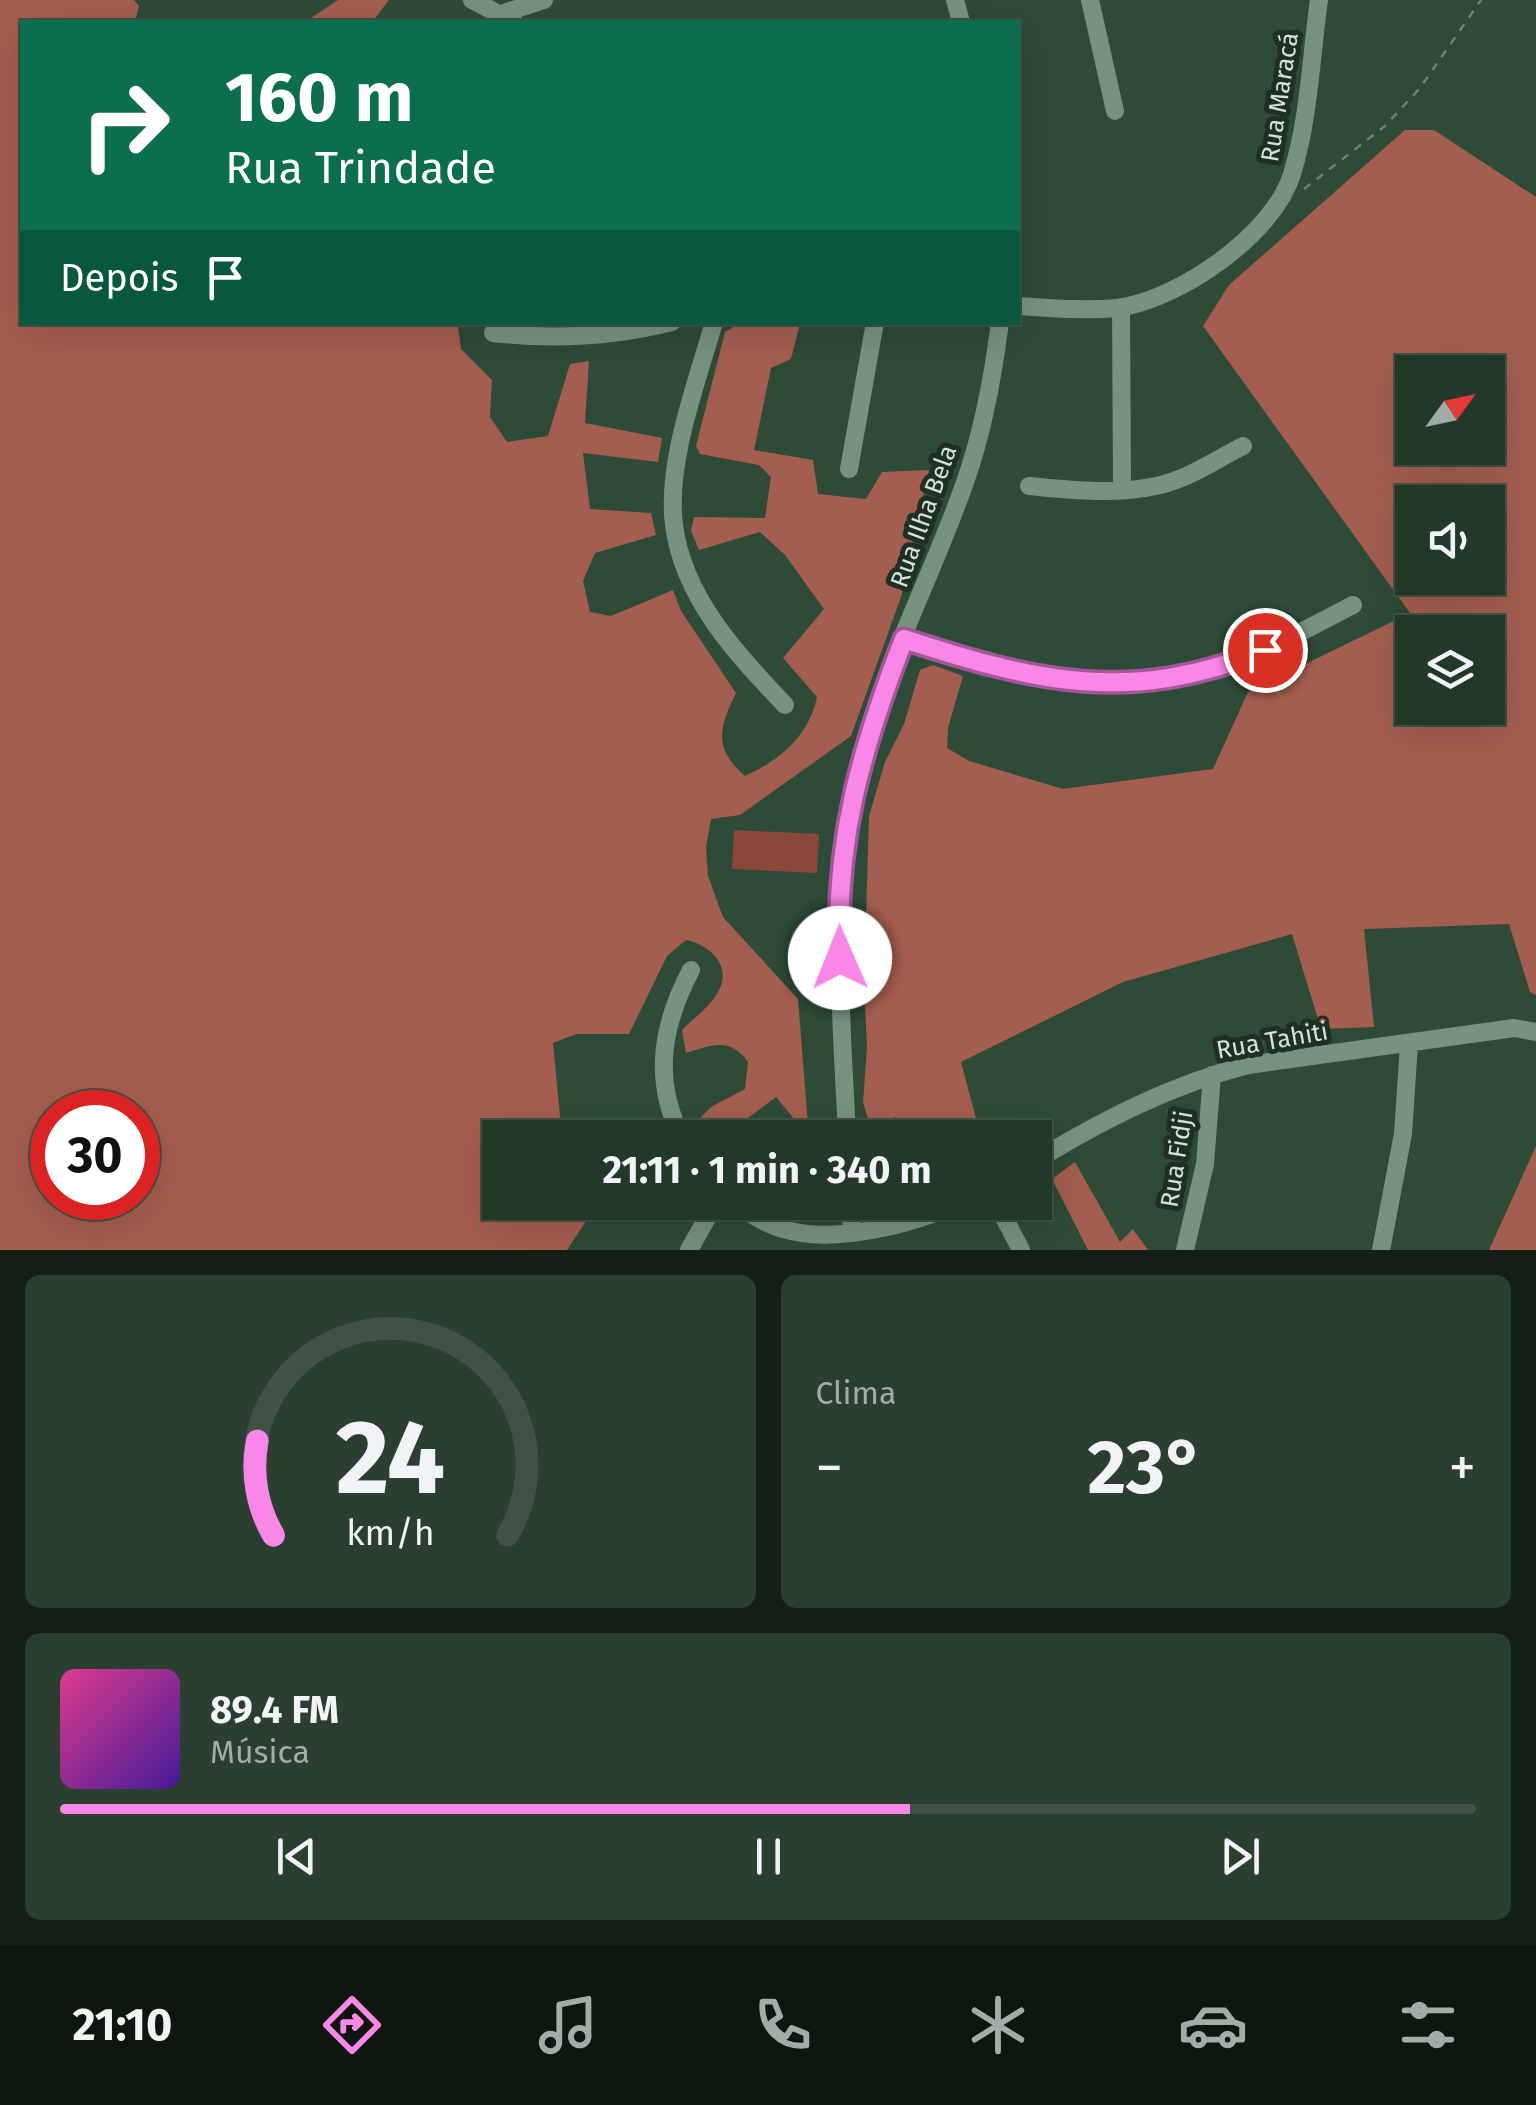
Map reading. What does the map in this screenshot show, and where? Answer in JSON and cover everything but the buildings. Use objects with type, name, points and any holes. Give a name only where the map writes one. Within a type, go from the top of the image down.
[{"type":"street","points":[[472,0],[507,18],[544,0]]},
{"type":"street","points":[[1090,0],[1116,112]]},
{"type":"street","name":"Rua Maracá","points":[[1020,306],[1121,307],[1171,290],[1212,267],[1275,211],[1292,176],[1300,139],[1319,0]]},
{"type":"street","points":[[1121,307],[1122,490]]},
{"type":"street","points":[[493,333],[583,337],[654,325]]},
{"type":"street","points":[[713,325],[686,418],[675,484],[674,524],[684,563],[704,607],[742,659],[785,706]]},
{"type":"street","points":[[849,469],[874,325]]},
{"type":"street","name":"Rua Ilha Bela","points":[[847,1120],[838,922],[841,852],[858,765],[965,483],[994,371],[1000,325]]},
{"type":"street","points":[[1029,486],[1085,492],[1157,486],[1243,446]]},
{"type":"street","points":[[904,639],[1036,678],[1150,681],[1224,667],[1353,605]]},
{"type":"street","points":[[676,1120],[664,1088],[662,1053],[677,996],[690,970]]},
{"type":"street","name":"Rua Tahiti","points":[[1052,1153],[1159,1093],[1212,1074],[1514,1028],[1536,1032]]},
{"type":"street","points":[[1380,1250],[1403,1134],[1409,1044]]},
{"type":"street","name":"Rua Fidji","points":[[1184,1250],[1205,1164],[1212,1074]]},
{"type":"street","points":[[689,1250],[706,1220]]},
{"type":"street","points":[[766,1220],[784,1230],[852,1232],[912,1220]]},
{"type":"street","points":[[851,1220],[852,1232]]},
{"type":"street","points":[[1005,1220],[1020,1250]]},
{"type":"path","points":[[1275,211],[1385,126],[1420,88],[1481,0]]},
{"type":"shaded area","points":[[0,0],[134,0],[139,6],[136,20],[20,20],[20,325],[460,325],[461,349],[492,380],[490,417],[507,442],[548,436],[570,364],[589,361],[585,423],[662,438],[658,462],[583,453],[590,509],[651,513],[656,535],[595,553],[583,581],[590,612],[611,616],[673,590],[681,611],[736,693],[722,737],[728,756],[745,776],[781,754],[807,724],[817,697],[783,658],[824,609],[785,555],[760,532],[699,550],[691,531],[694,517],[765,518],[771,477],[759,465],[700,454],[696,446],[725,332],[737,325],[800,325],[791,359],[771,368],[754,450],[813,460],[818,494],[866,499],[882,472],[929,470],[901,597],[851,736],[740,815],[711,819],[706,847],[708,876],[723,917],[798,999],[808,1120],[795,1120],[776,1097],[746,1120],[698,1120],[711,1107],[745,1089],[748,1062],[727,1046],[686,1053],[682,1030],[714,999],[723,974],[711,952],[686,940],[667,956],[629,1034],[576,1034],[553,1043],[560,1120],[482,1120],[482,1220],[587,1220],[567,1250],[0,1250]]},
{"type":"shaded area","points":[[338,0],[389,0],[374,20],[308,20]]},
{"type":"shaded area","points":[[1405,130],[1434,130],[1536,197],[1536,995],[1530,992],[1509,924],[1364,929],[1374,1027],[1321,1029],[1292,934],[1123,982],[961,1062],[976,1120],[868,1119],[863,1102],[869,816],[920,670],[933,665],[963,676],[948,728],[947,748],[969,761],[1063,789],[1213,769],[1248,692],[1395,620],[1395,725],[1505,725],[1505,615],[1406,615],[1410,613],[1397,595],[1505,595],[1505,485],[1395,485],[1395,592],[1203,326],[1229,285]]},
{"type":"shaded area","points":[[734,830],[819,834],[817,873],[732,869]]},
{"type":"shaded area","points":[[1536,1146],[1536,1250],[1489,1250]]},
{"type":"shaded area","points":[[1075,1162],[1120,1242],[1133,1229],[1148,1250],[1088,1250],[1052,1179]]},
{"type":"route","points":[[840,958],[841,852],[858,765],[904,639],[1036,678],[1098,682],[1150,681],[1192,674],[1224,667],[1265,650]]}]
